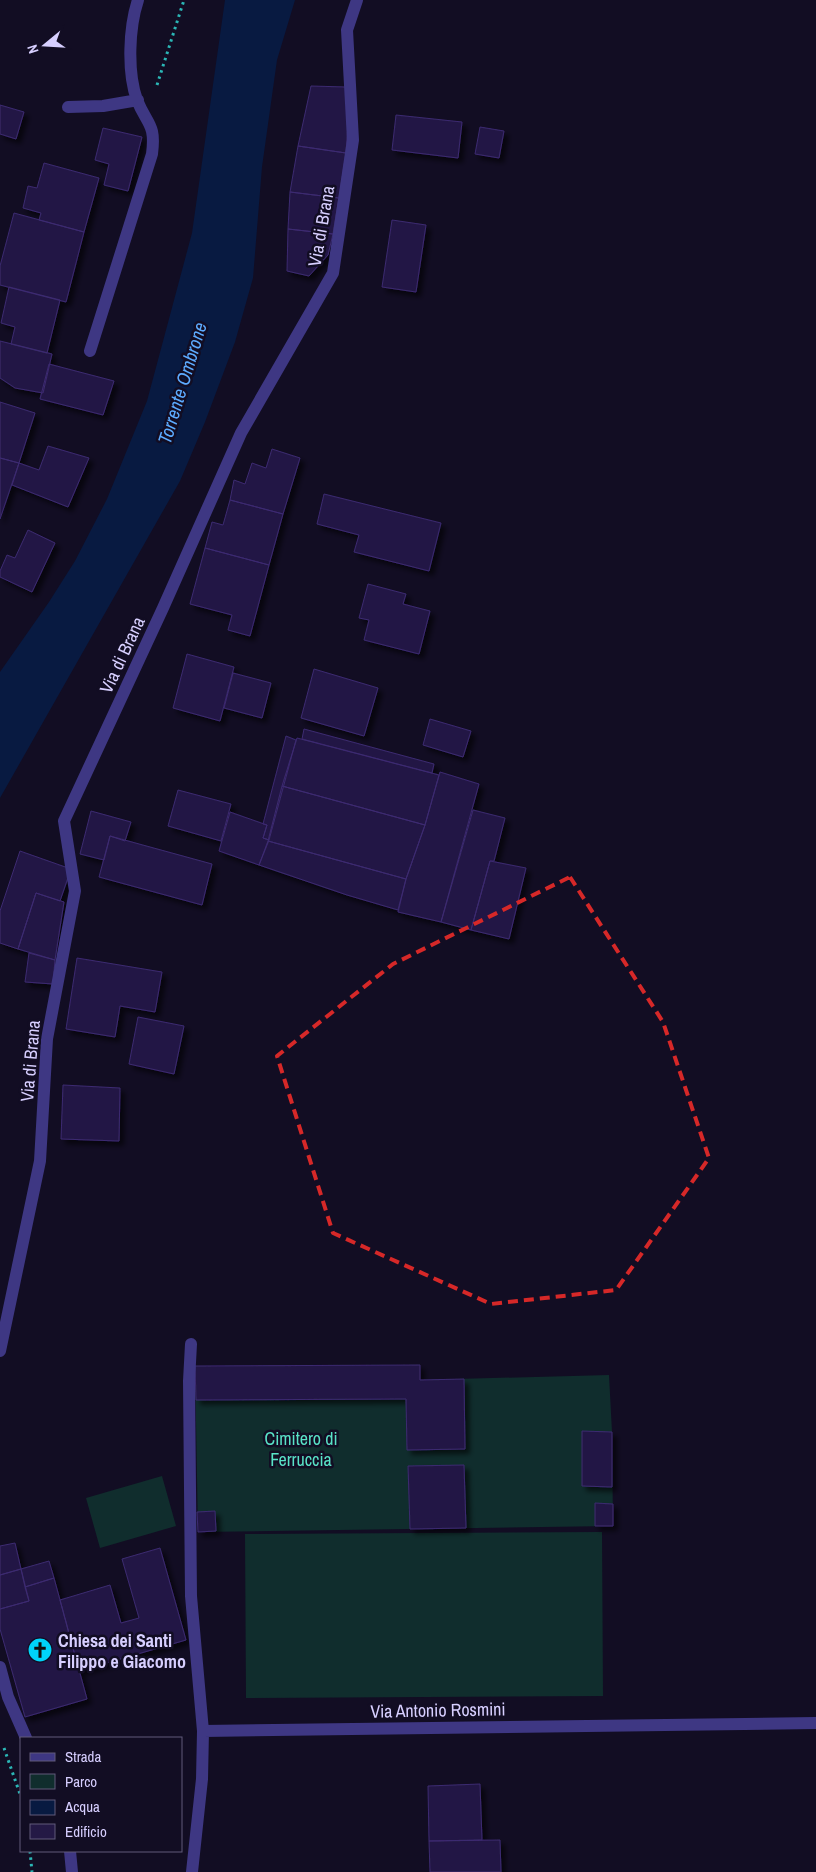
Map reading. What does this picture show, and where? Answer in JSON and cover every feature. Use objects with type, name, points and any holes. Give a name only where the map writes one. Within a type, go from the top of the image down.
[{"type":"street","points":[[90,351],[152,154],[153,130],[138,100],[132,80],[132,32],[138,0]]},
{"type":"street","name":"Via di Brana","points":[[0,1351],[40,1162],[47,1039],[75,891],[64,821],[163,608],[241,433],[333,273],[353,140],[347,30],[357,0]]},
{"type":"street","points":[[68,107],[103,106],[138,100]]},
{"type":"street","points":[[191,1344],[189,1381],[191,1596],[202,1731],[202,1779],[192,1872]]},
{"type":"street","points":[[0,1667],[8,1697],[26,1737]]},
{"type":"street","name":"Via Antonio Rosmini","points":[[202,1731],[816,1723]]},
{"type":"street","points":[[70,1852],[72,1872]]},
{"type":"path","points":[[147,117],[184,0]]},
{"type":"path","points":[[2,1740],[20,1795]]},
{"type":"path","points":[[30,1852],[32,1872]]},
{"type":"highlighted area","points":[[570,877],[663,1022],[709,1158],[616,1290],[491,1304],[333,1233],[277,1056],[393,964]]},
{"type":"green space","name":"Cimitero di Ferruccia","points":[[195,1366],[420,1380],[609,1375],[613,1526],[198,1532]]},
{"type":"green space","points":[[162,1476],[176,1526],[100,1548],[86,1498]]},
{"type":"green space","points":[[602,1532],[603,1696],[246,1698],[245,1534]]},
{"type":"water","name":"Torrente Ombrone","points":[[225,0],[295,0],[277,60],[262,167],[253,278],[235,342],[205,422],[180,481],[0,798],[0,672],[75,561],[107,499],[147,401],[192,233]]},
{"type":"building","points":[[311,86],[346,87],[348,124],[346,153],[298,146]]},
{"type":"building","points":[[0,105],[24,112],[16,139],[0,134]]},
{"type":"building","points":[[396,115],[462,122],[458,158],[392,150]]},
{"type":"building","points":[[480,127],[504,131],[499,158],[475,154]]},
{"type":"building","points":[[103,128],[142,137],[128,191],[104,185],[109,164],[95,160]]},
{"type":"building","points":[[298,146],[346,153],[339,198],[290,192]]},
{"type":"building","points":[[44,163],[99,178],[84,232],[39,220],[41,213],[23,208],[28,186],[37,188]]},
{"type":"building","points":[[290,192],[339,198],[333,234],[288,229]]},
{"type":"building","points":[[14,213],[84,232],[66,302],[0,285],[0,266]]},
{"type":"building","points":[[392,220],[426,225],[416,292],[382,287]]},
{"type":"building","points":[[288,229],[333,234],[328,255],[309,276],[287,271]]},
{"type":"building","points":[[9,287],[60,300],[47,353],[11,344],[15,327],[1,323]]},
{"type":"building","points":[[0,341],[52,354],[43,393],[15,388],[0,378]]},
{"type":"building","points":[[49,364],[114,381],[103,415],[40,399]]},
{"type":"building","points":[[0,402],[35,413],[19,463],[0,458]]},
{"type":"building","points":[[48,446],[89,458],[68,507],[12,485],[19,463],[39,470]]},
{"type":"building","points":[[272,449],[300,458],[283,514],[230,500],[234,480],[245,484],[252,463],[266,468]]},
{"type":"building","points":[[0,458],[19,463],[0,519]]},
{"type":"building","points":[[324,494],[441,523],[429,571],[354,552],[359,535],[317,524]]},
{"type":"building","points":[[230,500],[283,514],[269,565],[205,548],[212,522],[223,525]]},
{"type":"building","points":[[28,530],[55,543],[32,592],[0,577],[0,571],[7,555],[15,558]]},
{"type":"building","points":[[205,548],[269,565],[250,636],[228,630],[232,615],[190,604]]},
{"type":"building","points":[[368,584],[406,594],[403,604],[430,611],[419,654],[364,640],[369,620],[359,618]]},
{"type":"building","points":[[187,654],[234,667],[220,721],[173,708]]},
{"type":"building","points":[[314,669],[378,688],[364,736],[301,718]]},
{"type":"building","points":[[233,673],[271,683],[262,718],[224,708]]},
{"type":"building","points":[[430,719],[471,731],[463,757],[423,745]]},
{"type":"building","points":[[304,729],[434,764],[432,773],[302,739]]},
{"type":"building","points":[[286,736],[296,740],[269,840],[263,838],[267,825],[263,824]]},
{"type":"building","points":[[297,738],[439,775],[425,825],[282,786]]},
{"type":"building","points":[[440,772],[479,784],[441,922],[398,912],[406,879],[425,825]]},
{"type":"building","points":[[282,786],[425,825],[406,879],[268,841]]},
{"type":"building","points":[[178,790],[231,804],[221,841],[168,826]]},
{"type":"building","points":[[473,810],[505,818],[494,861],[490,861],[471,930],[441,922]]},
{"type":"building","points":[[91,811],[131,822],[125,841],[110,836],[104,860],[80,854]]},
{"type":"building","points":[[230,812],[267,825],[263,838],[269,840],[259,865],[219,851]]},
{"type":"building","points":[[110,836],[212,864],[202,905],[99,877]]},
{"type":"building","points":[[268,841],[406,879],[398,910],[259,865]]},
{"type":"building","points":[[20,851],[71,869],[60,901],[36,893],[18,949],[0,943],[0,911]]},
{"type":"building","points":[[490,861],[526,868],[509,939],[471,930]]},
{"type":"building","points":[[36,893],[64,902],[55,960],[18,949]]},
{"type":"building","points":[[29,953],[55,960],[53,984],[25,982]]},
{"type":"building","points":[[77,958],[162,972],[155,1012],[120,1006],[115,1037],[66,1029]]},
{"type":"building","points":[[138,1017],[184,1026],[174,1074],[129,1064]]},
{"type":"building","points":[[63,1085],[120,1088],[119,1141],[61,1139]]},
{"type":"building","points":[[420,1365],[420,1380],[464,1379],[465,1449],[407,1450],[406,1399],[196,1400],[195,1366]]},
{"type":"building","points":[[582,1431],[612,1432],[612,1487],[582,1486]]},
{"type":"building","points":[[464,1465],[466,1528],[410,1529],[408,1466]]},
{"type":"building","points":[[595,1503],[613,1504],[613,1526],[595,1526]]},
{"type":"building","points":[[215,1511],[216,1531],[198,1532],[197,1512]]},
{"type":"building","points":[[15,1543],[21,1569],[0,1575],[0,1546]]},
{"type":"building","points":[[160,1548],[186,1640],[79,1671],[60,1600],[110,1585],[121,1623],[139,1618],[122,1559]]},
{"type":"building","points":[[49,1561],[54,1578],[25,1587],[21,1569]]},
{"type":"building","points":[[21,1569],[29,1601],[0,1609],[0,1575]]},
{"type":"building","name":"Chiesa dei Santi Filippo e Giacomo","points":[[54,1578],[87,1699],[25,1717],[0,1629],[0,1609],[29,1601],[25,1587]]},
{"type":"building","points":[[480,1784],[482,1840],[429,1841],[428,1786]]},
{"type":"building","points":[[500,1840],[501,1872],[430,1872],[429,1841]]},
{"type":"place","name":"Chiesa dei Santi Filippo e Giacomo","points":[[40,1650]]}]
